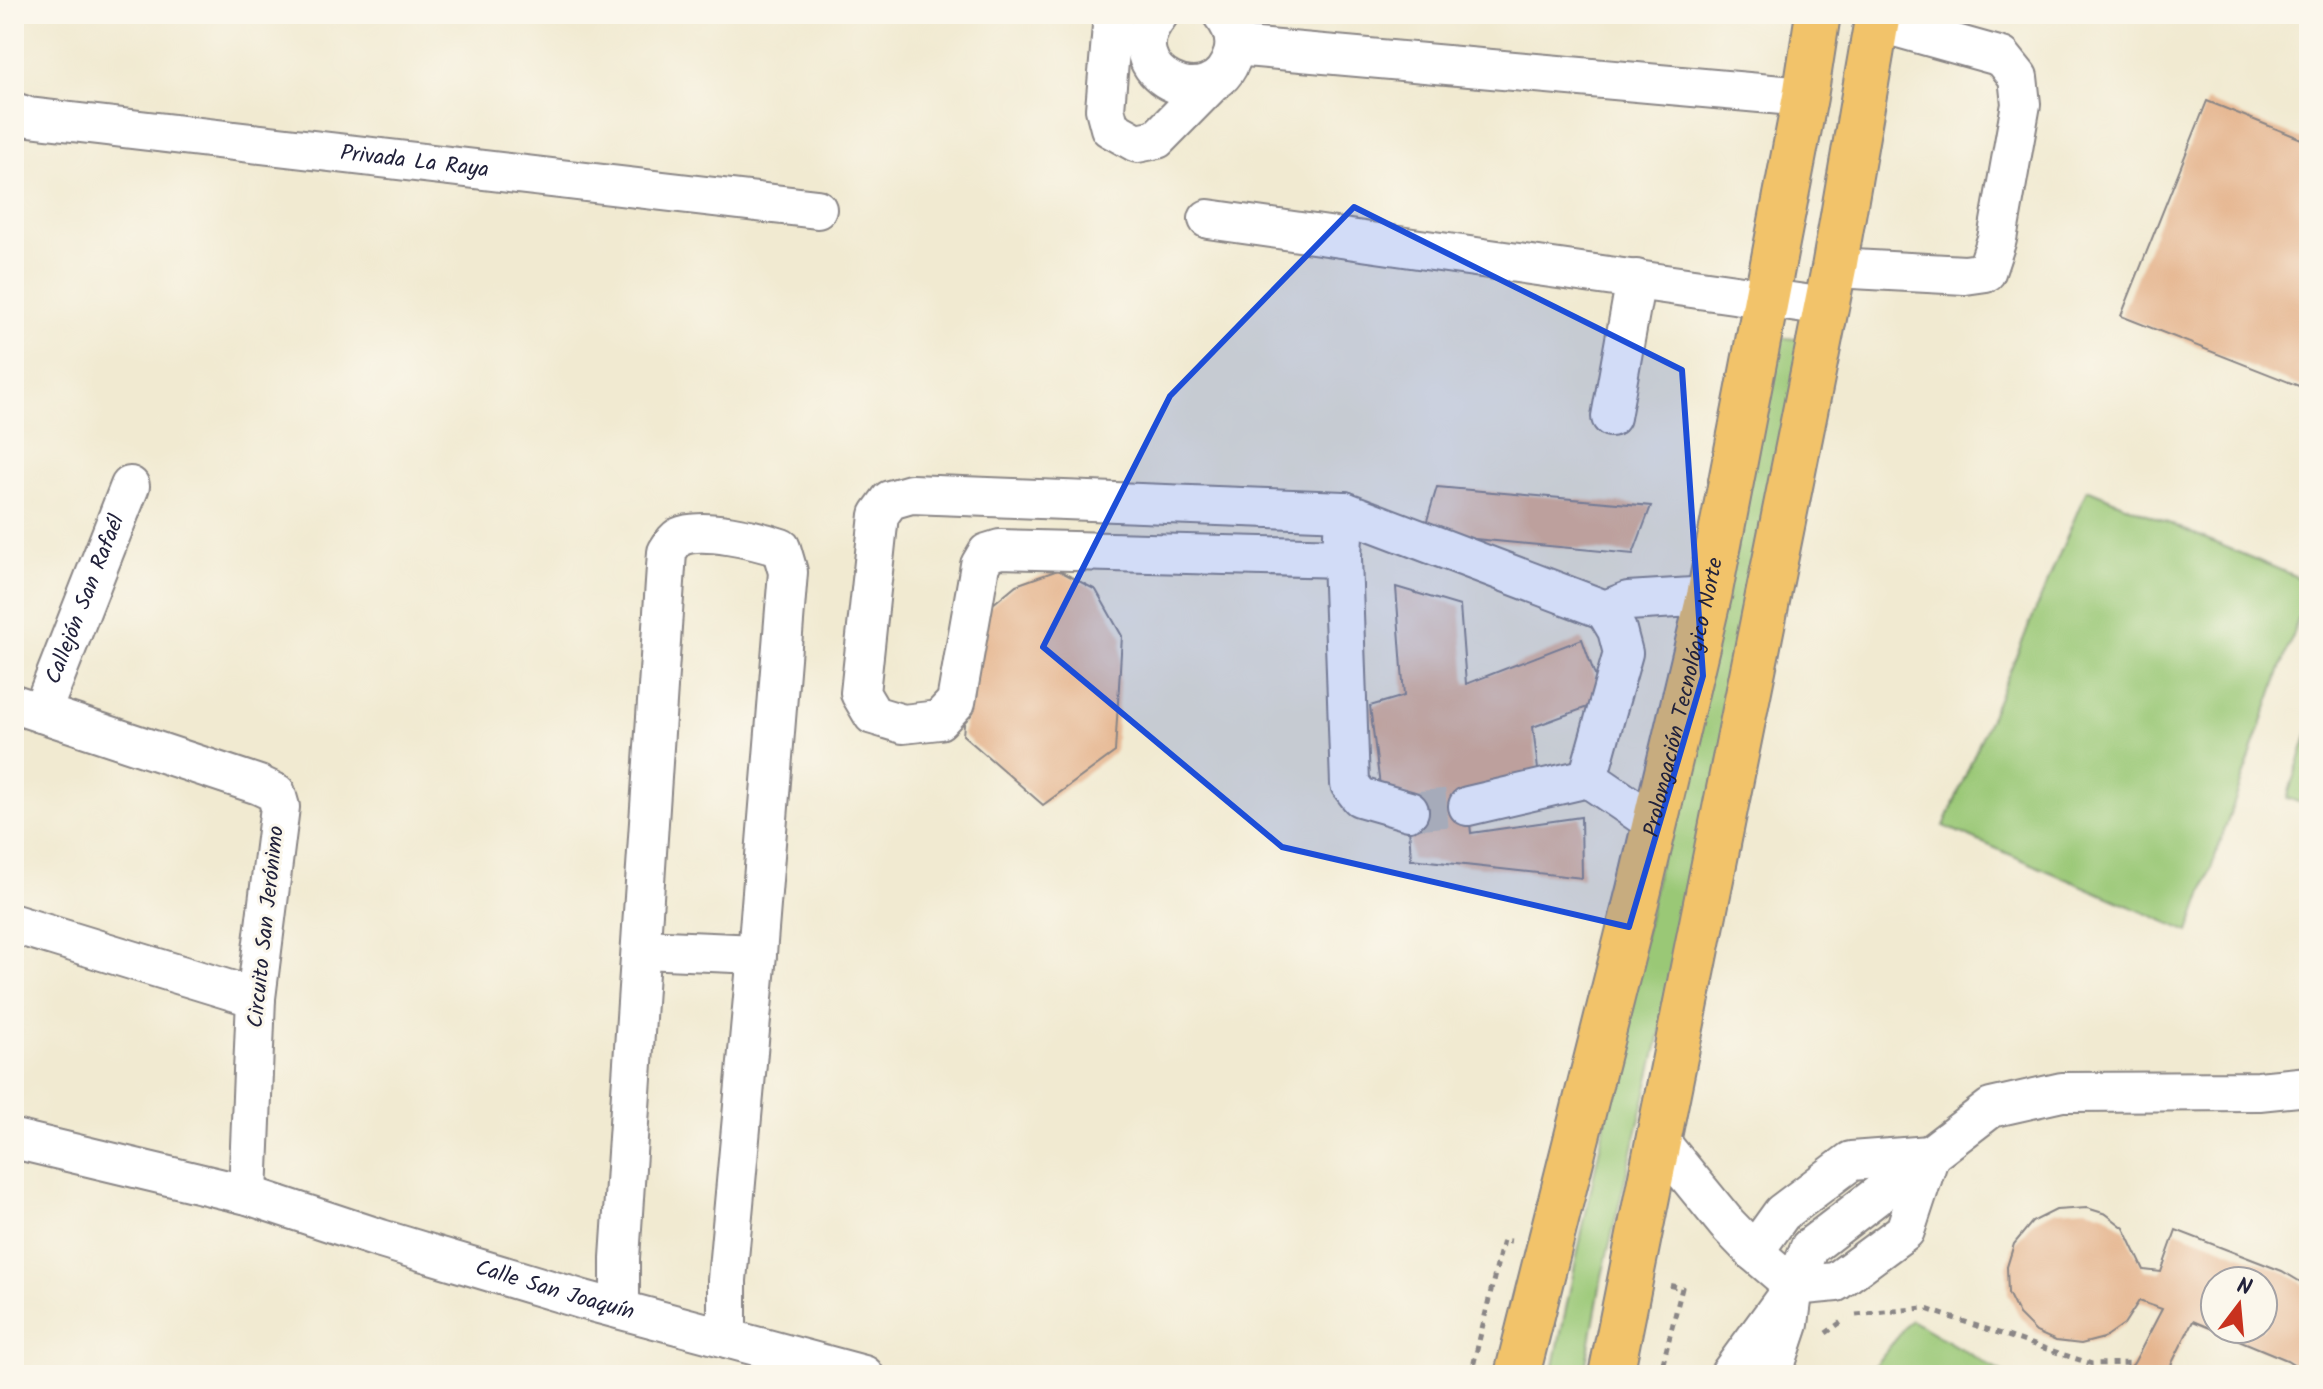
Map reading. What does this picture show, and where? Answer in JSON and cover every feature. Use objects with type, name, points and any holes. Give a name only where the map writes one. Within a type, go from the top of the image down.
[{"type":"main road","name":"Prolongación Tecnológico Norte","points":[[1517,1375],[1709,596],[1805,97],[1818,14]]},
{"type":"main road","points":[[1611,1375],[1830,288],[1878,18]]},
{"type":"main road","points":[[1775,255],[1830,288]]},
{"type":"street","points":[[1113,14],[1105,109],[1110,128],[1137,143],[1157,139],[1229,67],[1229,30],[1805,97]]},
{"type":"street","points":[[1159,14],[1148,27],[1146,54],[1160,77],[1186,89],[1212,83]]},
{"type":"street","points":[[1208,219],[1767,299],[1830,288],[1986,272],[1997,239],[2019,119],[2018,77],[2002,57],[1878,18]]},
{"type":"street","name":"Privada La Raya","points":[[14,112],[29,117],[817,209]]},
{"type":"street","points":[[1611,417],[1636,279]]},
{"type":"street","name":"Callejón San Rafaél","points":[[28,709],[130,486]]},
{"type":"street","points":[[1342,558],[1000,549],[987,553],[980,565],[956,702],[939,720],[903,724],[873,715],[860,693],[879,515],[890,500],[911,494],[1344,511],[1605,610],[1617,630],[1623,653],[1588,778]]},
{"type":"street","points":[[1232,556],[1235,507]]},
{"type":"street","points":[[1344,511],[1342,558],[1350,784],[1360,797],[1409,811]]},
{"type":"street","points":[[620,1309],[620,1258],[667,552],[678,538],[697,533],[759,540],[781,548],[788,572],[727,1280],[727,1338]]},
{"type":"street","points":[[1605,610],[1628,601],[1709,596]]},
{"type":"street","name":"Circuito San Jerónimo","points":[[28,709],[276,793],[280,807],[256,998],[248,1195]]},
{"type":"street","points":[[1468,806],[1588,778],[1654,823]]},
{"type":"street","points":[[14,924],[256,998]]},
{"type":"street","points":[[642,949],[757,954]]},
{"type":"street","points":[[1729,1375],[1794,1286],[1810,1247],[1991,1108],[2062,1092],[2259,1091],[2309,1086]]},
{"type":"street","points":[[1657,1138],[1727,1224],[1794,1286]]},
{"type":"street","name":"Calle San Joaquín","points":[[14,1139],[248,1195],[381,1239],[620,1309],[864,1375]]},
{"type":"street","points":[[1754,1252],[1782,1213],[1851,1161],[1930,1155]]},
{"type":"street","points":[[1772,1374],[1789,1324],[1794,1286]]},
{"type":"path","points":[[1772,1374],[1851,1315],[1923,1308],[2092,1364],[2134,1363]]},
{"type":"highlighted area","points":[[1354,207],[1682,370],[1703,676],[1629,927],[1282,847],[1043,647],[1170,396]]},
{"type":"green space","points":[[1770,336],[1804,340],[1694,893],[1602,1276],[1584,1375],[1552,1375]]},
{"type":"green space","points":[[2087,489],[2309,582],[2189,932],[1944,826]]},
{"type":"green space","points":[[2309,730],[2309,806],[2287,798]]},
{"type":"green space","points":[[1911,1320],[2006,1375],[1867,1375]]},
{"type":"building","points":[[2207,101],[2309,142],[2309,390],[2121,316]]},
{"type":"building","points":[[1437,487],[1651,506],[1633,554],[1423,534]]},
{"type":"building","points":[[1058,570],[1096,590],[1122,636],[1115,752],[1043,805],[963,735],[975,619],[1016,585]]},
{"type":"building","points":[[1396,587],[1460,606],[1466,684],[1582,639],[1604,701],[1533,727],[1539,778],[1468,806],[1471,833],[1581,817],[1582,878],[1411,859],[1407,794],[1381,794],[1370,706],[1404,696]]},
{"type":"building","points":[[2087,1208],[2106,1214],[2124,1228],[2144,1270],[2161,1272],[2176,1230],[2266,1265],[2199,1265],[2199,1323],[2193,1321],[2166,1375],[2124,1375],[2134,1363],[2162,1309],[2139,1301],[2124,1324],[2104,1338],[2081,1344],[2056,1341],[2036,1332],[2019,1315],[2008,1293],[2007,1267],[2014,1244],[2032,1222],[2056,1210]]},
{"type":"building","points":[[2279,1270],[2309,1287],[2309,1374],[2287,1360],[2251,1345],[2279,1345]]},
{"type":"tunnel","points":[[1409,811],[1468,806]]}]
